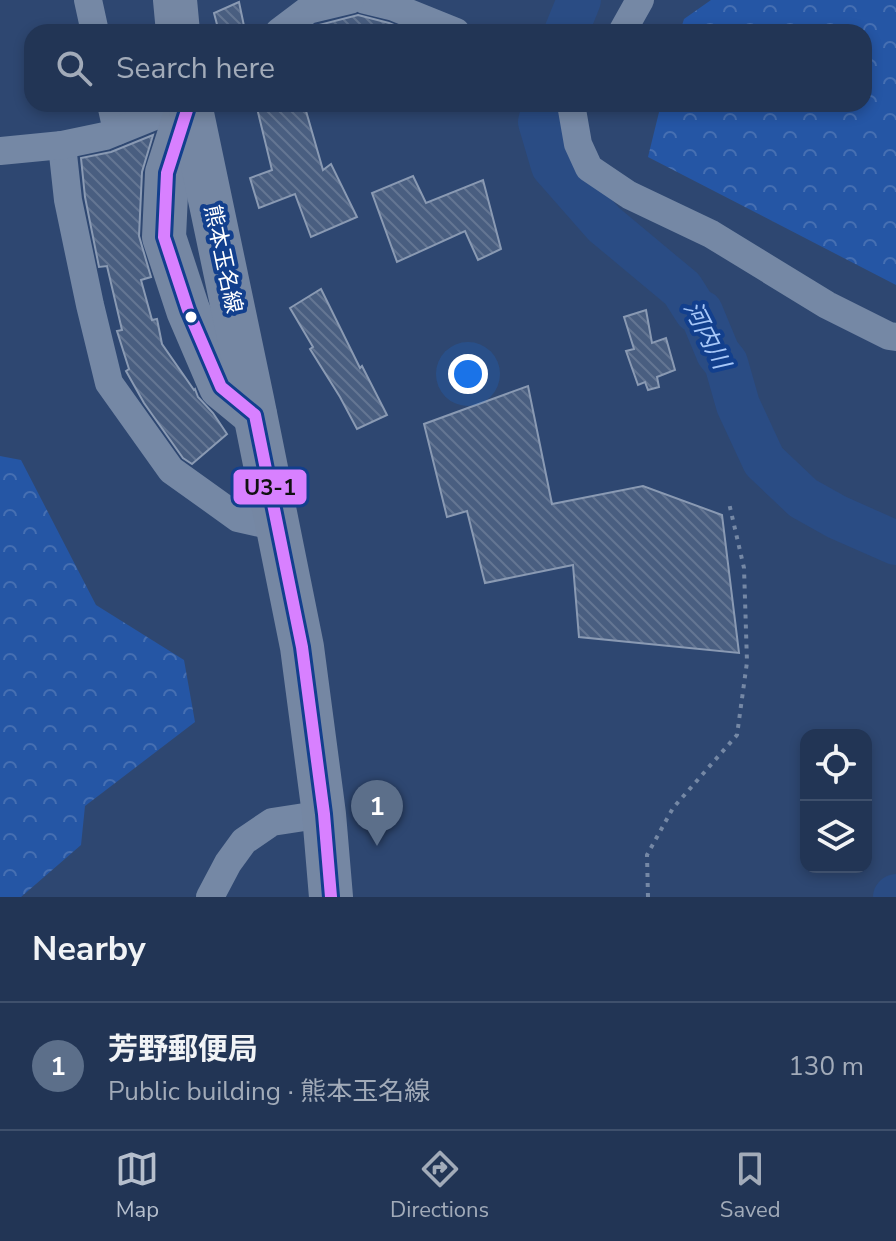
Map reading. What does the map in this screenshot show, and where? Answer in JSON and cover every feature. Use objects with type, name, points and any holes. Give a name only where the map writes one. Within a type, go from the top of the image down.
[{"type":"main road","points":[[175,0],[177,24]]},
{"type":"main road","name":"熊本玉名線","points":[[186,112],[167,173],[164,237],[188,310],[221,387],[255,415],[302,647],[324,814],[331,897]]},
{"type":"street","points":[[88,0],[93,24]]},
{"type":"street","points":[[290,24],[308,10],[350,0]]},
{"type":"street","points":[[365,0],[394,7],[436,24]]},
{"type":"street","points":[[626,24],[640,0]]},
{"type":"street","points":[[0,151],[62,145],[105,136],[114,118],[146,112]]},
{"type":"street","points":[[572,112],[578,144],[589,168],[629,195],[711,234],[827,305],[896,337]]},
{"type":"street","points":[[62,145],[68,200],[109,383],[171,470],[238,518],[278,527]]},
{"type":"street","points":[[210,897],[244,841],[272,822],[324,814]]},
{"type":"path","points":[[648,897],[647,855],[673,808],[737,735],[747,662],[744,568],[729,503]]},
{"type":"green space","points":[[711,0],[896,0],[896,285],[648,157],[659,112],[872,112],[872,24],[682,24],[684,19]]},
{"type":"green space","points":[[0,456],[21,460],[96,605],[184,660],[195,722],[85,806],[81,845],[21,897],[0,897]]},
{"type":"building","points":[[239,2],[244,24],[217,24],[214,13]]},
{"type":"building","points":[[358,15],[391,24],[323,24]]},
{"type":"building","points":[[258,112],[306,112],[323,170],[331,164],[357,217],[311,237],[295,194],[259,208],[250,178],[272,170]]},
{"type":"building","points":[[153,135],[142,172],[139,236],[151,277],[141,280],[152,320],[157,319],[162,344],[227,434],[192,464],[183,458],[144,403],[126,371],[129,369],[117,331],[122,330],[107,266],[99,267],[85,197],[81,158],[111,152]]},
{"type":"building","points":[[413,176],[426,203],[483,180],[501,249],[478,260],[465,231],[397,262],[372,193]]},
{"type":"building","points":[[321,289],[387,415],[357,429],[290,308]]},
{"type":"building","points":[[646,310],[652,343],[666,338],[675,370],[657,377],[659,387],[648,390],[645,382],[638,385],[626,351],[634,349],[624,317]]},
{"type":"building","points":[[528,386],[552,504],[643,486],[722,515],[739,653],[579,637],[573,565],[485,583],[467,511],[447,517],[424,424]]},
{"type":"waterway","name":"河内川","points":[[569,24],[579,0]]},
{"type":"waterway","name":"河内川","points":[[543,112],[540,122],[553,166],[604,224],[682,289],[696,311],[701,312],[718,353],[726,363],[738,405],[764,461],[803,498],[896,543]]},
{"type":"transit line","name":"U3-1","points":[[186,112],[167,173],[164,237],[188,310],[221,387],[255,415],[302,647],[324,814],[331,897]]},
{"type":"place","name":"芳野郵便局","points":[[377,846]]}]
